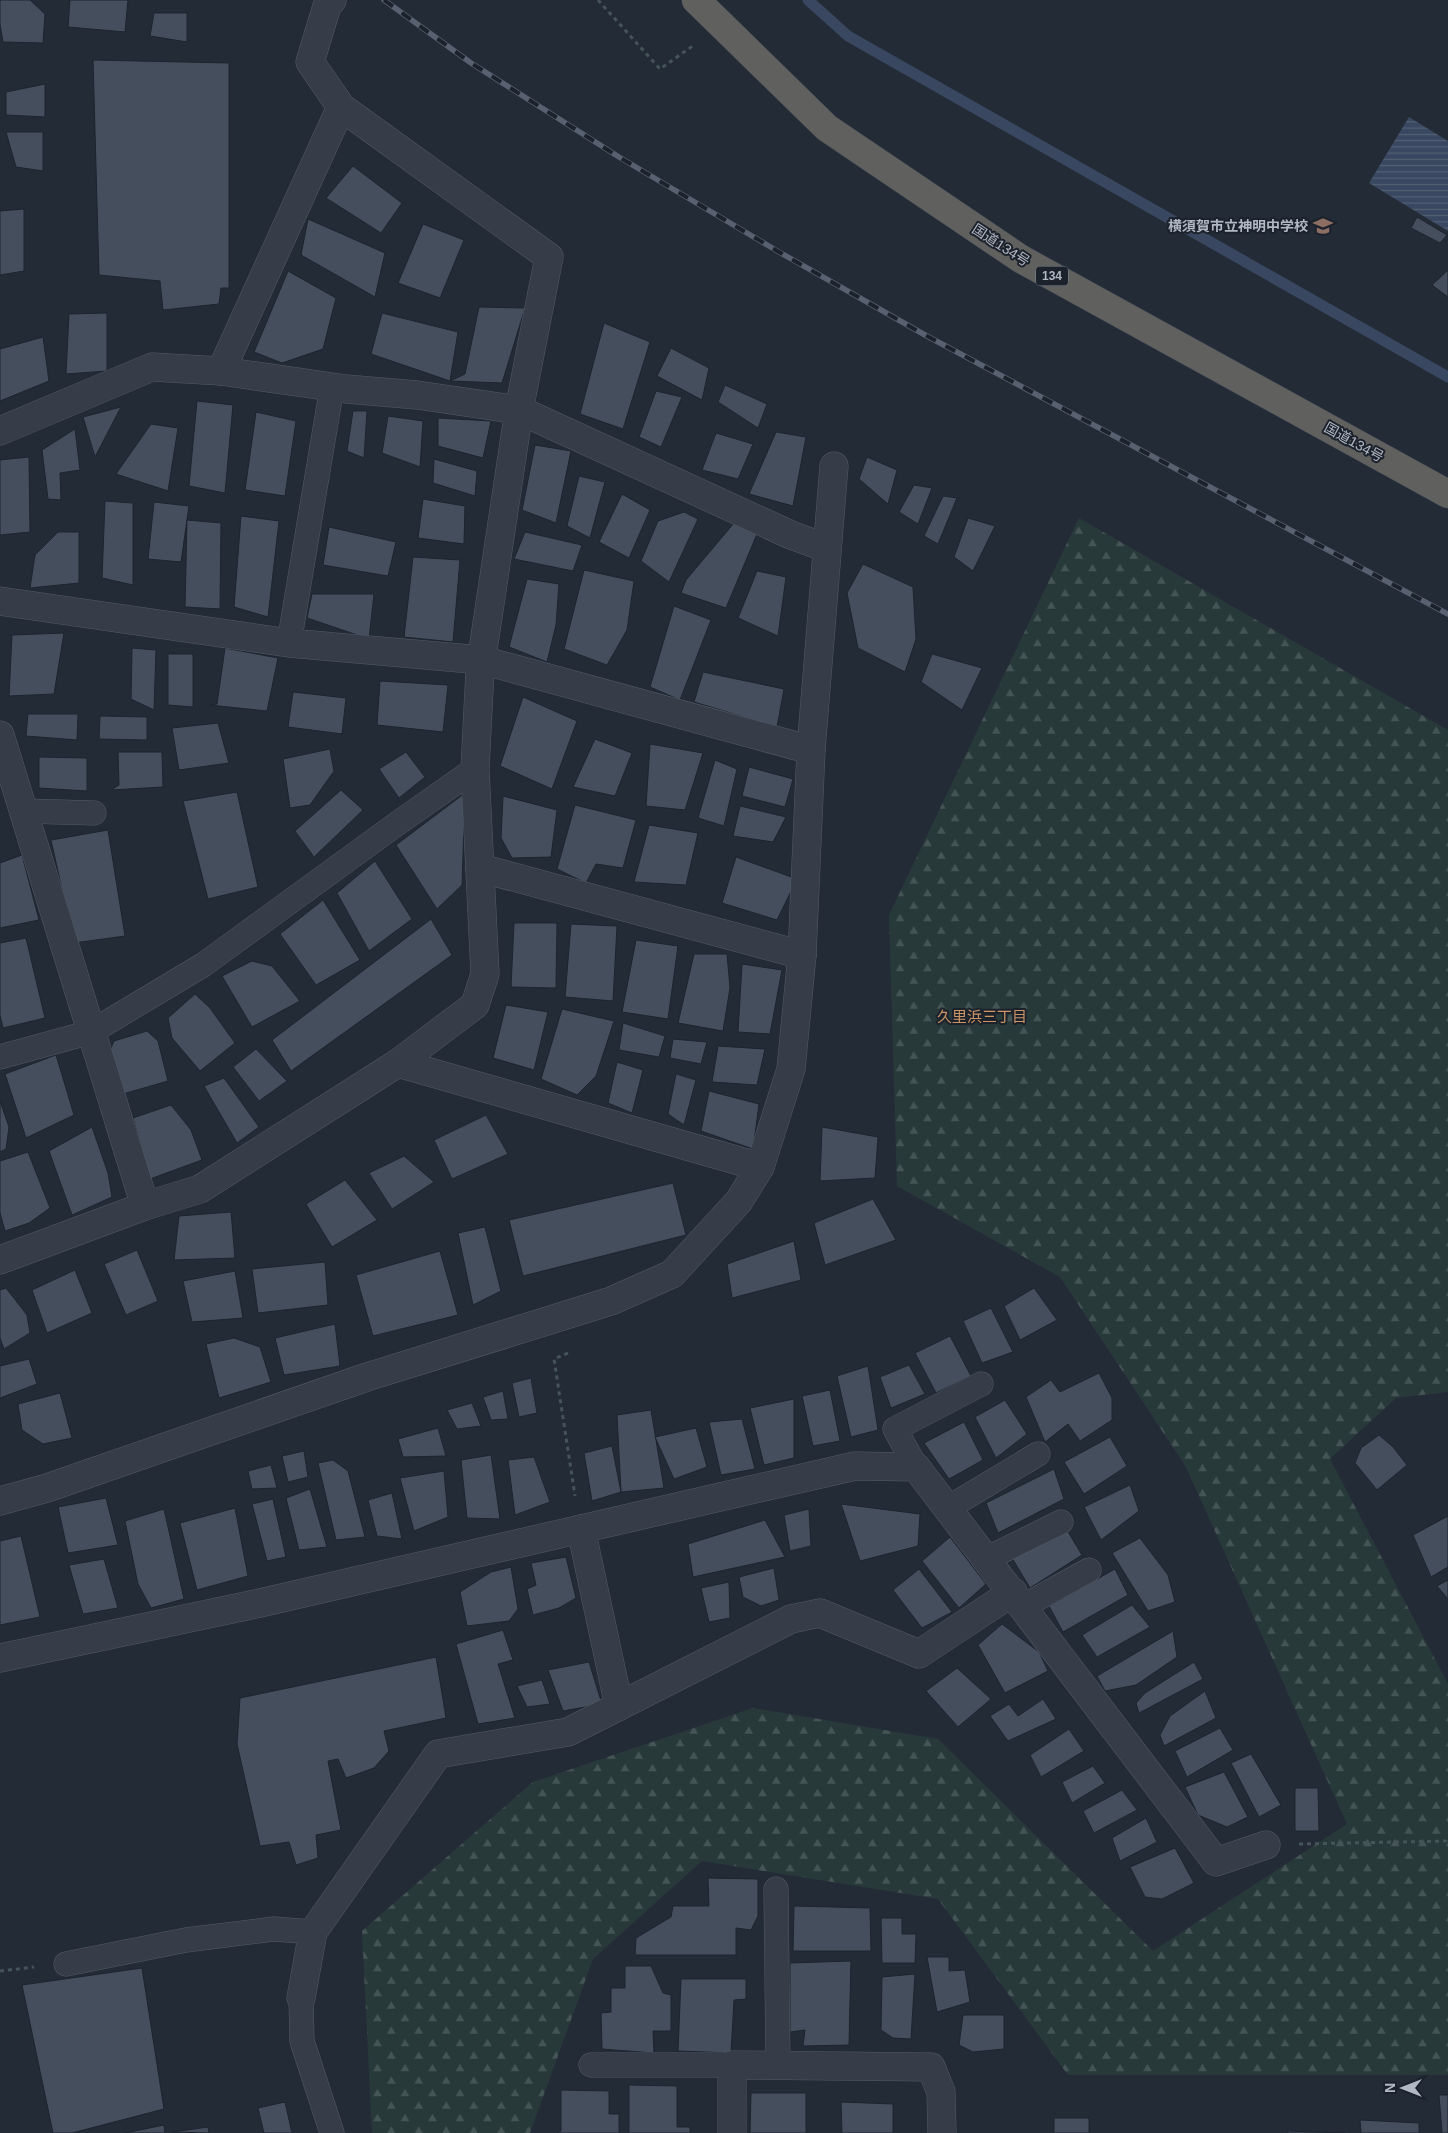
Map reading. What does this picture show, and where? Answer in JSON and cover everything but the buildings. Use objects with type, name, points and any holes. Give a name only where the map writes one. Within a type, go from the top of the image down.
[{"type":"highway","name":"国道134号","points":[[696,0],[827,128],[1021,259],[1448,494]]},
{"type":"street","points":[[0,1260],[144,1206],[200,1189],[398,1063],[475,1005],[484,974],[475,768],[482,660],[519,410],[549,257],[340,106],[310,62],[327,2]]},
{"type":"street","points":[[222,372],[340,106]]},
{"type":"street","points":[[0,431],[152,367],[222,372],[417,395],[519,410],[791,535],[826,548]]},
{"type":"street","points":[[0,1501],[47,1488],[368,1377],[611,1301],[672,1274],[739,1201],[760,1167],[791,1068],[802,955],[811,750],[834,466]]},
{"type":"street","points":[[0,601],[288,643],[482,660],[811,750]]},
{"type":"street","points":[[2,751],[24,811],[144,1206]]},
{"type":"street","points":[[480,868],[802,955]]},
{"type":"street","points":[[398,1063],[760,1167]]},
{"type":"street","points":[[0,1658],[260,1603],[855,1466],[916,1467],[988,1558],[1216,1862],[1266,1845]]},
{"type":"street","points":[[580,1529],[619,1706]]},
{"type":"street","points":[[301,1998],[313,1932],[438,1754],[568,1732],[791,1619],[820,1613],[919,1654],[1018,1599]]},
{"type":"street","points":[[732,2133],[732,2064],[931,2067],[941,2092],[942,2133]]},
{"type":"lane","points":[[288,643],[332,386]]},
{"type":"lane","points":[[0,1057],[91,1032],[203,966],[475,768]]},
{"type":"lane","points":[[24,811],[94,813]]},
{"type":"lane","points":[[916,1467],[896,1429],[981,1384]]},
{"type":"lane","points":[[948,1508],[1038,1454]]},
{"type":"lane","points":[[988,1558],[1061,1522]]},
{"type":"lane","points":[[1018,1599],[1089,1570]]},
{"type":"lane","points":[[776,1889],[778,2065]]},
{"type":"lane","points":[[66,1964],[186,1940],[274,1929],[313,1932]]},
{"type":"lane","points":[[301,1998],[302,2041],[332,2133]]},
{"type":"lane","points":[[591,2065],[732,2064]]},
{"type":"path","points":[[598,0],[660,69],[694,44]]},
{"type":"path","points":[[573,1352],[554,1359],[580,1529]]},
{"type":"path","points":[[1266,1845],[1446,1841],[1448,1846]]},
{"type":"green space","points":[[1079,518],[1448,730],[1448,1392],[1396,1398],[1330,1459],[1448,1684],[1448,2075],[1068,2075],[938,1899],[702,1861],[593,1959],[530,2133],[372,2133],[362,1931],[533,1782],[753,1708],[938,1739],[1153,1951],[1347,1824],[1186,1467],[1060,1277],[897,1186],[889,915]]},
{"type":"water","points":[[1409,117],[1448,141],[1448,231],[1369,183]]},
{"type":"waterway","points":[[808,0],[848,36],[1448,377]]},
{"type":"railway","points":[[384,0],[471,63],[619,157],[779,252],[925,335],[1448,614]]},
{"type":"place","name":"横須賀市立神明中学校","points":[[1323,226]]},
{"type":"district","name":"久里浜三丁目","points":[[982,1016]]}]
